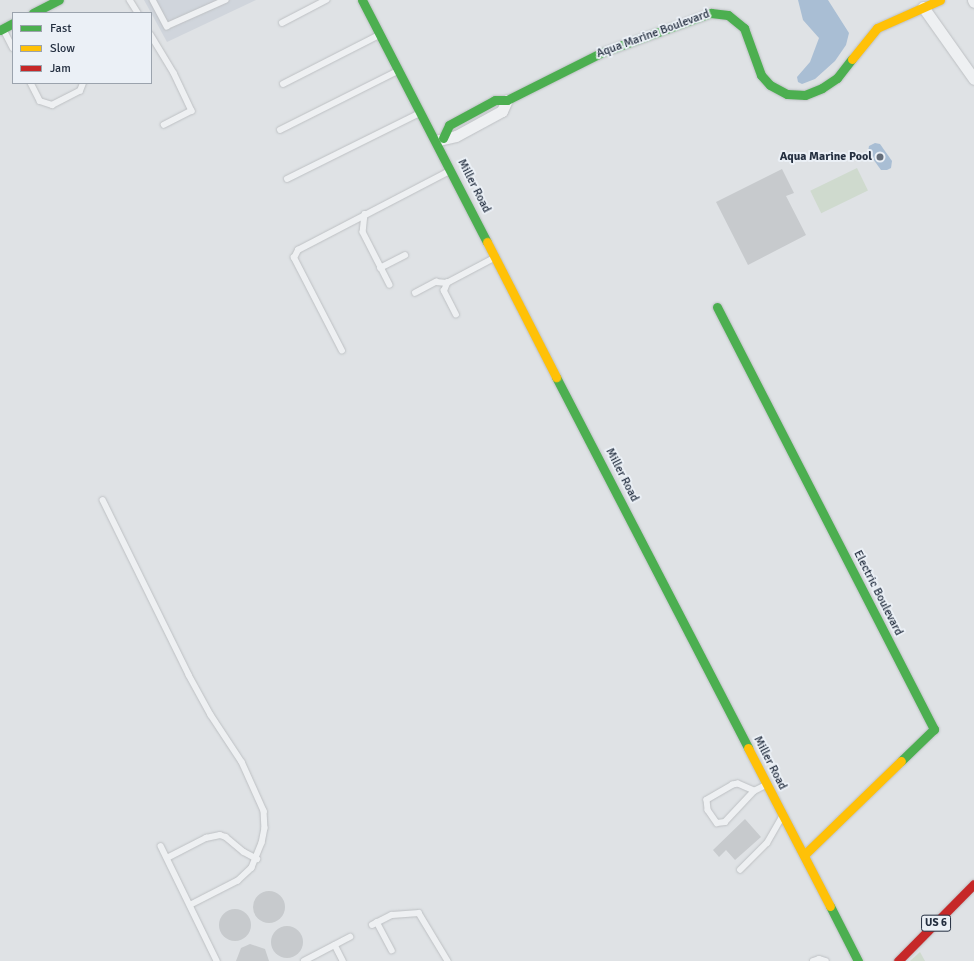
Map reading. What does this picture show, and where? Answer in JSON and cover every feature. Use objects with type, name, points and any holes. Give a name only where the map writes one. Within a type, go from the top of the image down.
[{"type":"street","points":[[38,12],[51,9],[59,0]]},
{"type":"street","name":"Miller Road","points":[[362,0],[422,112],[440,139],[452,170],[496,257],[858,961]]},
{"type":"street","name":"Aqua Marine Boulevard","points":[[440,139],[456,136],[502,111],[507,100],[603,52],[717,12],[728,15],[744,28],[766,82],[787,94],[806,95],[822,88],[837,78],[878,28],[940,0]]},
{"type":"street","points":[[923,8],[974,79]]},
{"type":"street","points":[[2,29],[12,24]]},
{"type":"street","name":"Electric Boulevard","points":[[717,307],[934,729],[804,855]]},
{"type":"street","name":"US 6","points":[[898,961],[974,884]]},
{"type":"lane","points":[[130,0],[137,12]]},
{"type":"lane","points":[[154,0],[167,26],[225,0]]},
{"type":"lane","points":[[208,0],[211,6]]},
{"type":"lane","points":[[282,23],[326,0]]},
{"type":"lane","points":[[2,29],[12,46]]},
{"type":"lane","points":[[284,84],[381,34]]},
{"type":"lane","points":[[152,37],[174,72],[192,111],[164,125]]},
{"type":"lane","points":[[280,130],[400,70]]},
{"type":"lane","points":[[32,84],[40,101],[52,105],[80,91],[83,84]]},
{"type":"lane","points":[[287,178],[422,112]]},
{"type":"lane","points":[[342,351],[294,258],[298,250],[452,170]]},
{"type":"lane","points":[[365,214],[363,232],[390,285]]},
{"type":"lane","points":[[380,268],[405,255]]},
{"type":"lane","points":[[415,293],[436,282],[446,284],[496,257]]},
{"type":"lane","points":[[446,284],[444,291],[456,315]]},
{"type":"lane","points":[[103,500],[189,675],[256,786],[264,811],[265,828],[257,859],[252,868],[238,881],[191,904]]},
{"type":"lane","points":[[754,791],[733,785],[707,800],[708,810],[717,823],[721,823],[729,819],[754,791],[767,784]]},
{"type":"lane","points":[[740,870],[767,843],[783,815]]},
{"type":"lane","points":[[167,858],[206,838],[220,835],[257,859]]},
{"type":"lane","points":[[161,846],[191,904],[217,961]]},
{"type":"lane","points":[[392,950],[375,923],[402,913],[419,913],[448,961]]},
{"type":"lane","points":[[304,961],[350,937]]},
{"type":"lane","points":[[335,945],[343,961]]},
{"type":"lane","points":[[813,961],[819,959],[826,961]]},
{"type":"shaded area","points":[[144,0],[256,0],[167,42],[152,12]]},
{"type":"shaded area","points":[[857,168],[868,190],[821,213],[810,191]]},
{"type":"shaded area","points":[[920,952],[925,961],[910,961]]},
{"type":"water","points":[[798,0],[828,0],[849,33],[846,45],[835,61],[815,79],[802,84],[798,82],[797,77],[810,62],[819,38],[803,20]]},
{"type":"water","name":"Aqua Marine Pool","points":[[875,143],[880,144],[892,161],[891,168],[881,170],[868,152],[869,146]]},
{"type":"building","points":[[782,169],[794,193],[786,196],[806,235],[748,265],[716,202]]},
{"type":"building","points":[[745,819],[761,837],[735,860],[726,850],[719,857],[713,850]]},
{"type":"building","points":[[266,891],[272,891],[282,898],[285,907],[284,913],[278,920],[272,923],[266,923],[256,916],[253,910],[253,904],[260,894]]},
{"type":"building","points":[[232,909],[238,909],[248,916],[251,925],[250,931],[244,938],[238,941],[232,941],[222,934],[219,928],[219,922],[226,912]]},
{"type":"building","points":[[284,926],[290,926],[300,933],[303,942],[302,948],[296,955],[290,958],[284,958],[274,951],[271,945],[271,939],[278,929]]},
{"type":"building","points":[[250,944],[265,949],[269,961],[236,961],[241,948]]},
{"type":"traffic: fast","points":[[35,12],[59,0]]},
{"type":"traffic: fast","points":[[362,0],[487,242]]},
{"type":"traffic: fast","points":[[443,138],[449,125],[495,100],[507,100],[603,52],[711,13],[728,15],[744,28],[761,75],[770,85],[787,94],[805,95],[822,88],[837,78],[852,59]]},
{"type":"traffic: fast","points":[[0,30],[12,24]]},
{"type":"traffic: fast","points":[[717,307],[934,729],[901,761]]},
{"type":"traffic: fast","points":[[556,377],[748,748]]},
{"type":"traffic: fast","points":[[830,906],[858,961]]},
{"type":"traffic: slow","points":[[852,59],[877,28],[940,0]]},
{"type":"traffic: slow","points":[[487,242],[556,377]]},
{"type":"traffic: slow","points":[[748,748],[830,906]]},
{"type":"traffic: slow","points":[[804,855],[901,761]]},
{"type":"traffic: jam","points":[[898,961],[974,884]]},
{"type":"place","name":"Aqua Marine Pool","points":[[880,157]]}]
